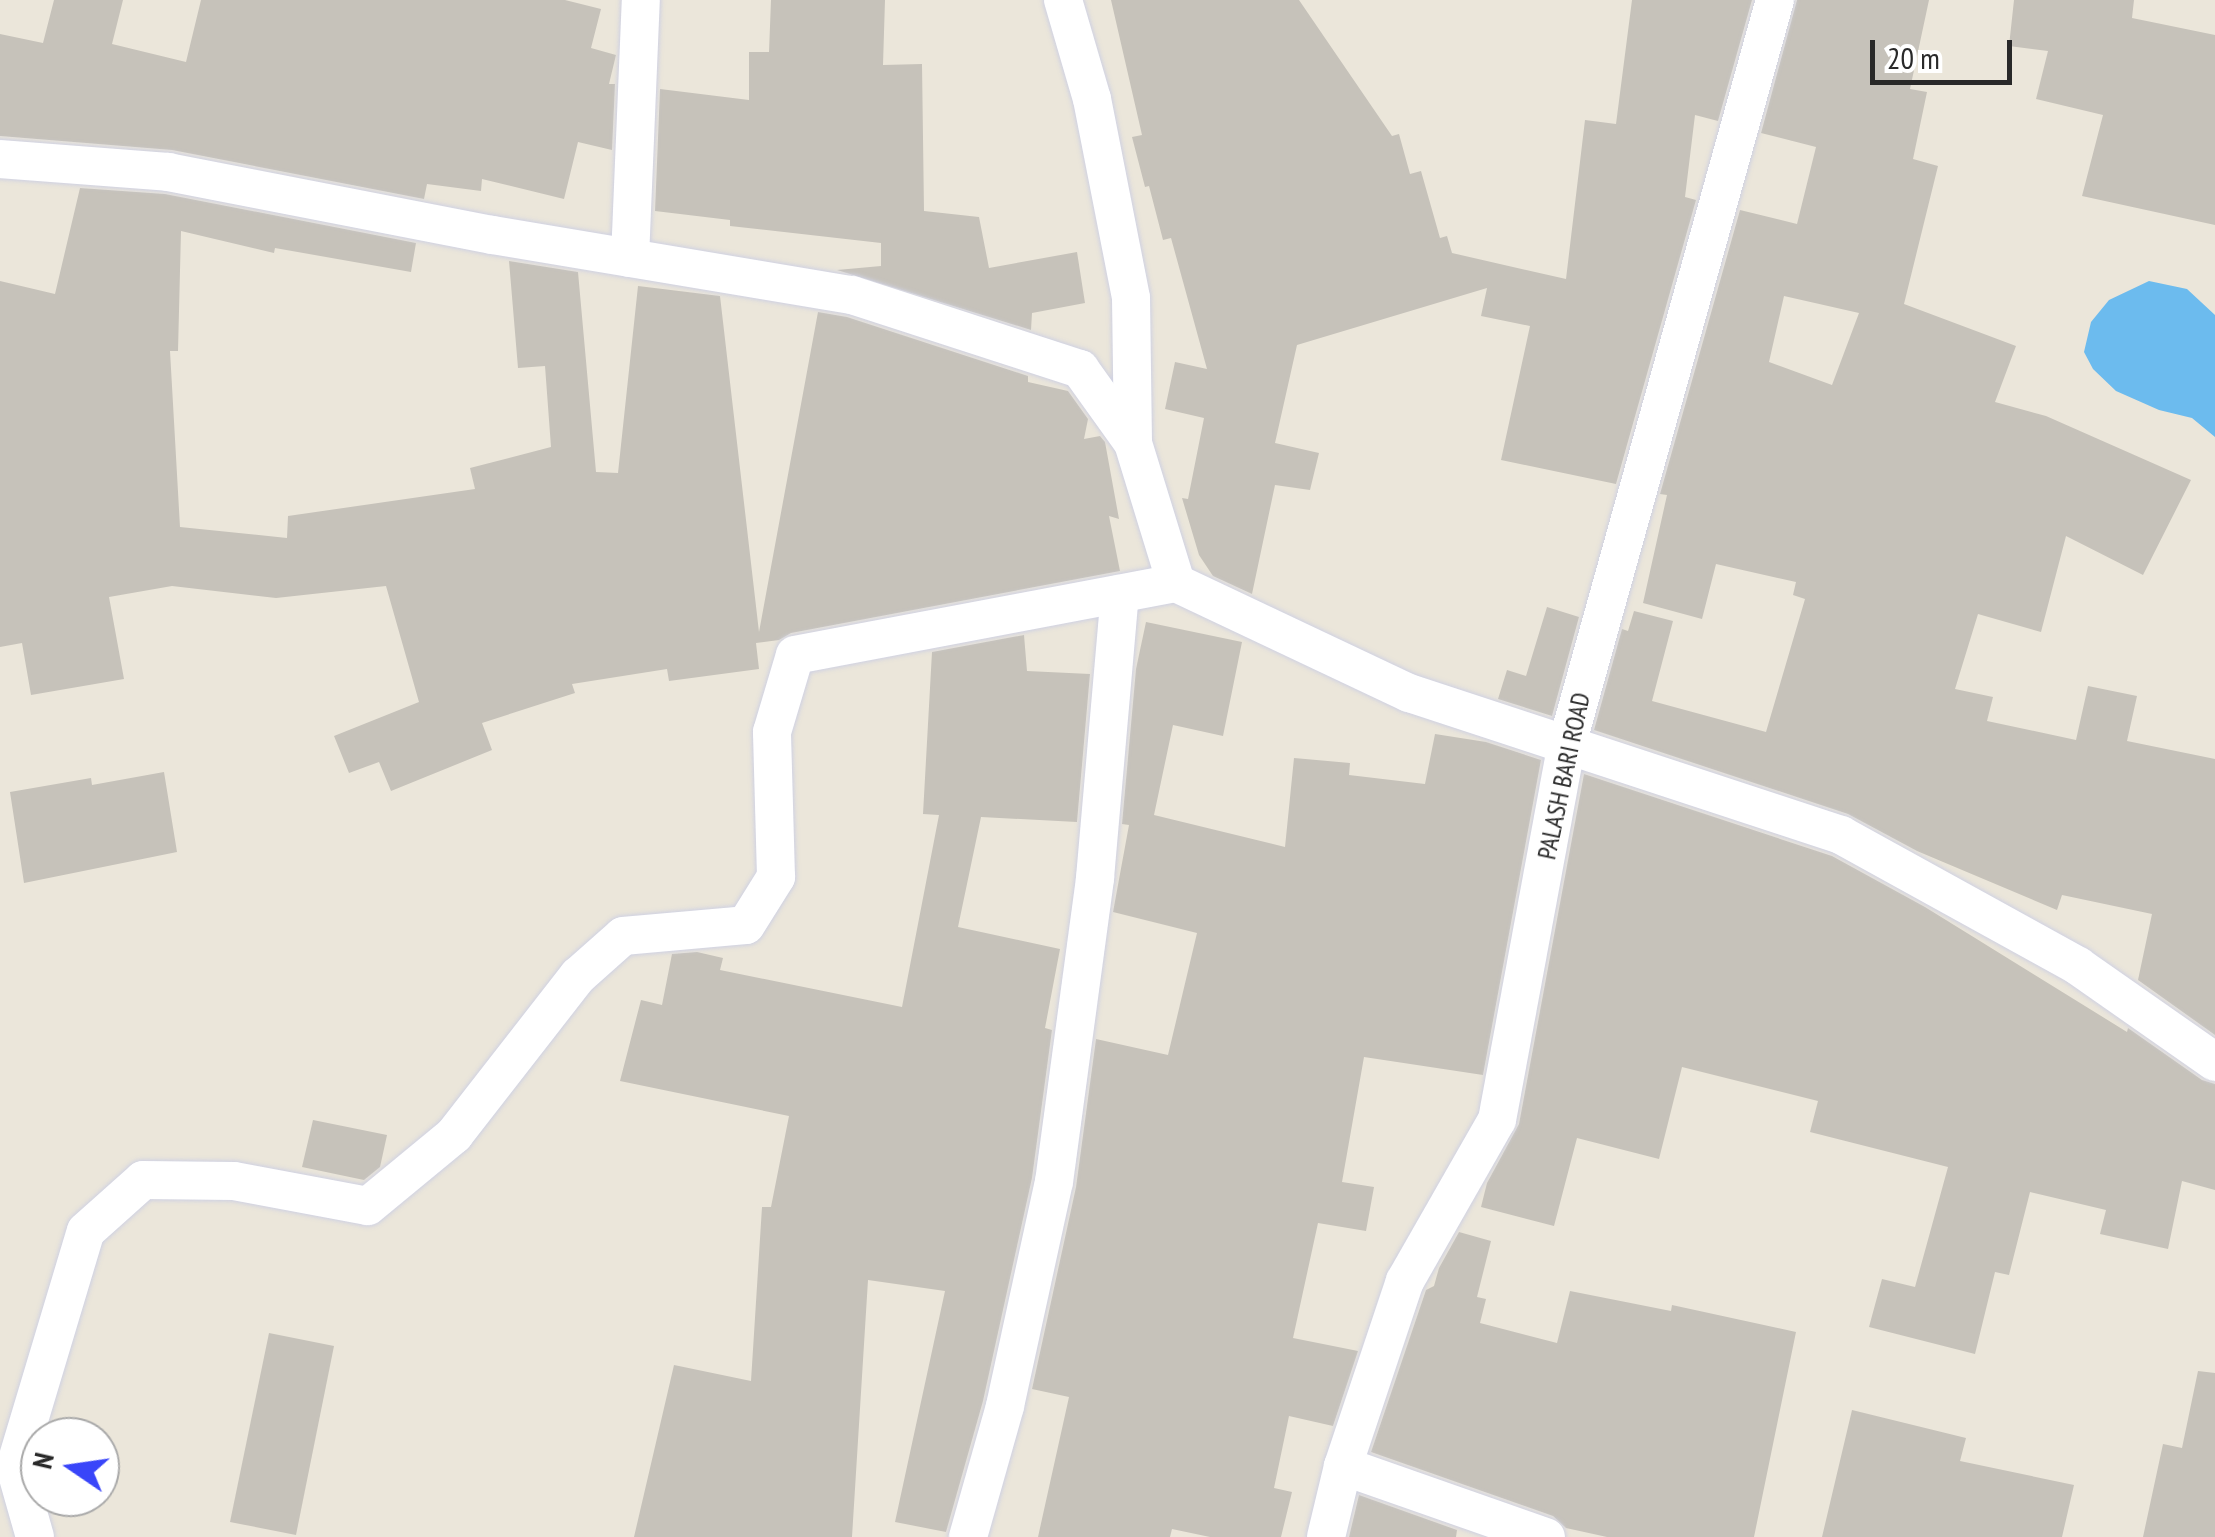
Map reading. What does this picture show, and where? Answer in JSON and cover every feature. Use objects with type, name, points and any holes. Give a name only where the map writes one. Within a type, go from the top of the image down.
[{"type":"street","points":[[630,258],[641,0]]},
{"type":"street","points":[[1063,0],[1092,99],[1131,298],[1133,443],[1176,583]]},
{"type":"street","name":"PALASH BARI ROAD","points":[[1326,1537],[1343,1466],[1404,1280],[1497,1120],[1566,748],[1775,0]]},
{"type":"street","points":[[0,158],[168,172],[852,295],[1080,369],[1133,443]]},
{"type":"street","points":[[0,1518],[86,1231],[143,1180],[234,1181],[368,1206],[454,1135],[578,976],[623,936],[746,925],[776,877],[772,732],[795,655],[1176,583],[1408,693],[1566,748],[1841,835],[2078,966],[2215,1062]]},
{"type":"street","points":[[968,1537],[1005,1406],[1054,1182],[1095,878],[1120,594]]},
{"type":"street","points":[[1343,1466],[1546,1537]]},
{"type":"street","points":[[15,1467],[35,1537]]},
{"type":"water","points":[[2149,281],[2187,289],[2215,315],[2215,437],[2192,418],[2159,410],[2116,391],[2093,369],[2084,352],[2091,322],[2109,300]]},
{"type":"building","points":[[54,0],[123,0],[112,44],[186,62],[201,0],[565,0],[601,9],[591,48],[616,55],[609,84],[615,84],[612,150],[578,142],[564,199],[482,179],[481,191],[427,184],[424,199],[172,150],[0,136],[0,34],[43,43]]},
{"type":"building","points":[[771,0],[885,0],[883,65],[922,64],[924,211],[979,217],[989,268],[1077,252],[1085,303],[1032,313],[1031,330],[837,270],[881,266],[881,243],[730,226],[730,220],[655,211],[660,89],[749,100],[749,52],[769,52]]},
{"type":"building","points":[[1111,0],[1299,0],[1392,136],[1399,134],[1410,174],[1421,171],[1440,238],[1447,236],[1452,253],[1566,279],[1585,120],[1616,124],[1632,0],[1752,0],[1718,121],[1695,115],[1685,197],[1696,200],[1616,484],[1501,460],[1530,326],[1481,316],[1487,288],[1297,345],[1275,443],[1319,453],[1310,490],[1275,485],[1252,594],[1213,576],[1199,555],[1182,498],[1188,499],[1204,418],[1165,409],[1175,362],[1207,369],[1171,238],[1163,240],[1149,186],[1145,187],[1132,137],[1142,135]]},
{"type":"building","points":[[1797,0],[1929,0],[1910,89],[1927,92],[1913,159],[1938,166],[1904,304],[2016,346],[1995,402],[2046,416],[2191,480],[2143,575],[2066,536],[2041,632],[1978,614],[1955,689],[1993,697],[1987,721],[2076,740],[2088,686],[2137,696],[2127,741],[2215,759],[2215,1035],[2138,980],[2152,914],[2062,895],[2057,910],[1917,851],[1848,814],[1594,730],[1622,629],[1628,631],[1634,611],[1673,621],[1652,701],[1766,732],[1805,599],[1793,595],[1796,582],[1716,564],[1702,619],[1643,603],[1667,495],[1660,494],[1740,210],[1797,224],[1816,147],[1761,133]],"holes":[[[1784,296],[1859,313],[1832,385],[1769,362]]]},
{"type":"building","points":[[2014,0],[2134,0],[2132,18],[2215,35],[2215,225],[2082,196],[2103,115],[2036,99],[2048,51],[2009,46]]},
{"type":"building","points":[[80,188],[165,194],[416,243],[411,272],[275,248],[274,253],[181,231],[178,351],[170,351],[180,527],[287,538],[288,516],[475,489],[470,468],[551,447],[545,366],[518,368],[509,261],[578,272],[596,472],[618,473],[638,286],[720,296],[759,632],[818,312],[847,317],[1028,376],[1028,382],[1068,391],[1088,419],[1084,439],[1100,436],[1105,442],[1119,519],[1109,516],[1120,571],[791,633],[779,640],[756,643],[759,669],[669,681],[667,669],[572,684],[575,693],[482,723],[492,750],[391,791],[379,762],[349,773],[334,736],[419,702],[386,586],[276,598],[172,586],[109,597],[124,679],[31,695],[22,643],[0,647],[0,281],[55,294]]},
{"type":"building","points":[[1547,607],[1579,617],[1552,716],[1498,699],[1507,670],[1526,676]]},
{"type":"building","points":[[1146,622],[1242,642],[1223,736],[1173,725],[1154,815],[1285,847],[1294,758],[1350,763],[1349,775],[1425,784],[1435,734],[1486,742],[1541,760],[1483,1075],[1364,1057],[1342,1182],[1374,1187],[1366,1231],[1318,1223],[1293,1338],[1358,1351],[1333,1426],[1289,1416],[1274,1488],[1292,1492],[1281,1537],[1210,1537],[1172,1529],[1170,1537],[1038,1537],[1069,1397],[1032,1389],[1076,1187],[1096,1039],[1168,1055],[1197,933],[1113,912],[1129,825],[1122,824],[1136,669]]},
{"type":"building","points":[[1024,635],[1027,671],[1090,674],[1077,822],[981,817],[958,927],[1060,949],[1045,1028],[1052,1030],[1032,1178],[983,1401],[946,1532],[895,1522],[945,1291],[868,1280],[852,1537],[634,1537],[674,1365],[751,1381],[762,1207],[771,1207],[789,1116],[620,1081],[641,1000],[662,1005],[672,954],[697,952],[723,958],[720,970],[902,1007],[939,815],[923,814],[932,652]]},
{"type":"building","points":[[164,772],[177,852],[24,883],[10,792],[91,778],[92,785]]},
{"type":"building","points":[[1584,774],[1832,856],[1925,907],[2127,1032],[2128,1028],[2202,1080],[2215,1084],[2215,1190],[2182,1181],[2168,1249],[2100,1234],[2106,1210],[2030,1192],[2009,1275],[1995,1272],[1975,1354],[1869,1327],[1882,1279],[1915,1287],[1948,1167],[1810,1132],[1818,1101],[1682,1067],[1659,1159],[1577,1138],[1554,1226],[1481,1207],[1487,1183],[1519,1124]]},
{"type":"building","points":[[313,1120],[387,1135],[380,1167],[364,1180],[302,1167]]},
{"type":"building","points":[[1459,1232],[1491,1241],[1477,1297],[1486,1299],[1480,1323],[1557,1343],[1570,1291],[1671,1311],[1672,1305],[1796,1332],[1754,1537],[1607,1537],[1566,1528],[1553,1516],[1371,1452],[1426,1290],[1434,1286],[1439,1268]]},
{"type":"building","points":[[269,1333],[334,1346],[296,1535],[230,1522]]},
{"type":"building","points":[[2198,1371],[2215,1373],[2215,1537],[2143,1537],[2163,1444],[2182,1448]]},
{"type":"building","points":[[1852,1410],[1966,1438],[1960,1461],[2074,1485],[2062,1537],[1822,1537]]},
{"type":"building","points":[[1359,1495],[1457,1530],[1456,1537],[1349,1537]]}]
